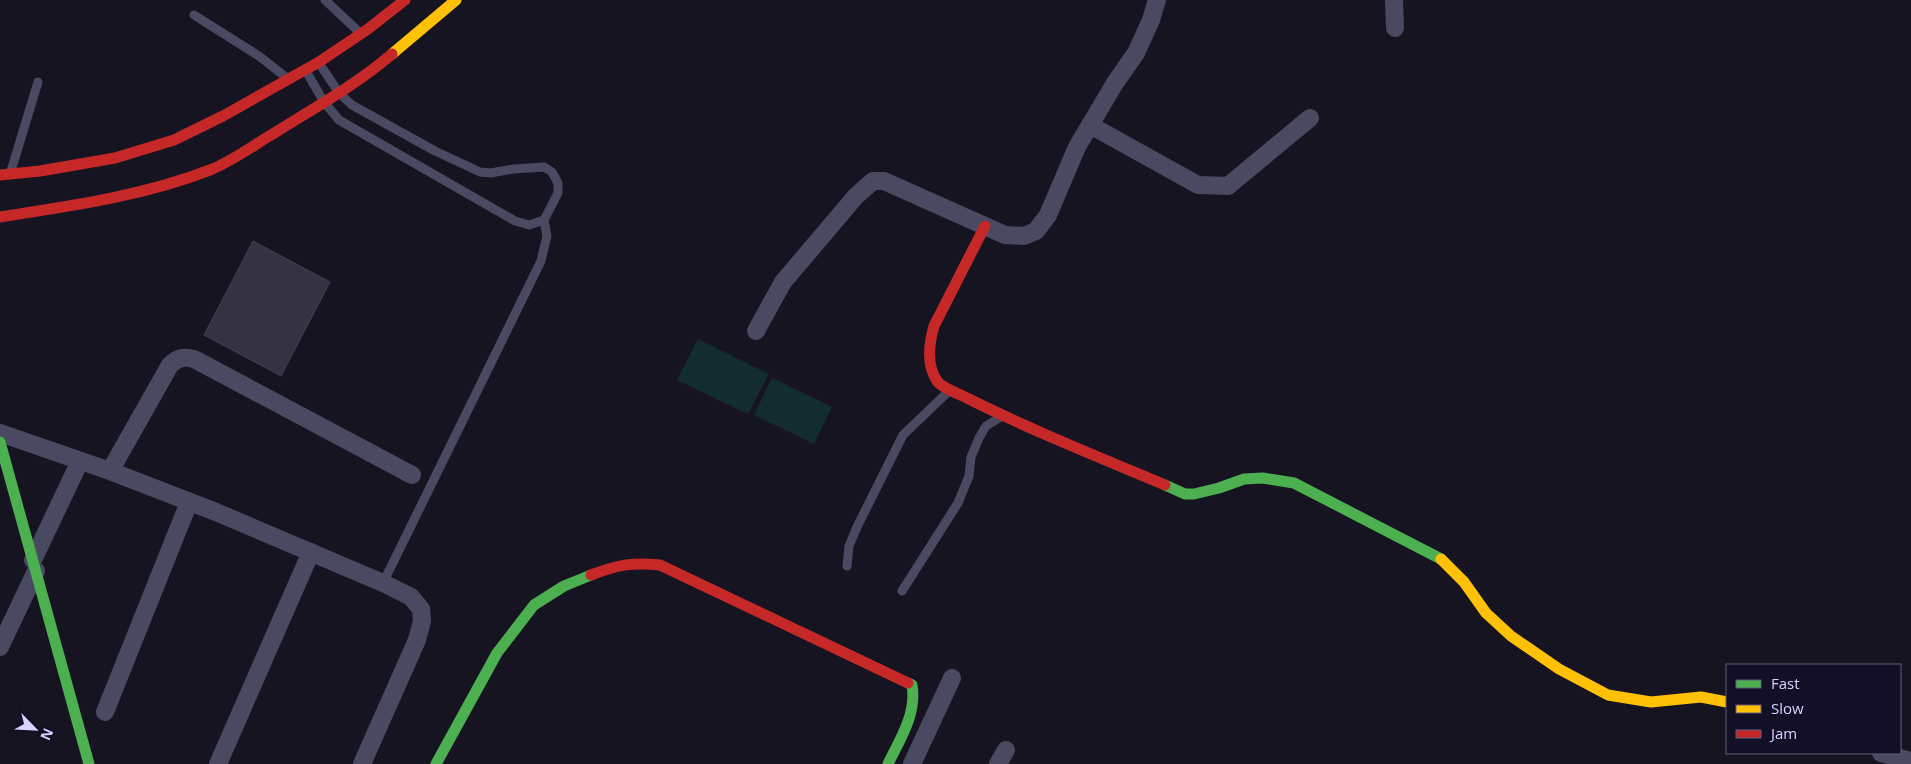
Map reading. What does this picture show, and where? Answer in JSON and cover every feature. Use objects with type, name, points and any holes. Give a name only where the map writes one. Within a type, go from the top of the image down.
[{"type":"street","points":[[5,174],[40,171],[115,158],[174,140],[223,116],[319,62],[361,34],[405,0]]},
{"type":"street","points":[[0,217],[99,202],[155,188],[212,169],[339,93],[377,67],[456,0]]},
{"type":"street","points":[[756,331],[783,282],[856,196],[873,181],[884,181],[1005,236],[1024,236],[1036,231],[1048,215],[1077,147],[1115,82],[1136,53],[1151,20],[1157,0]]},
{"type":"street","points":[[1394,0],[1395,28]]},
{"type":"street","points":[[1090,125],[1198,185],[1228,186],[1310,118]]},
{"type":"street","points":[[984,226],[963,272],[943,305],[931,337],[928,355],[932,372],[938,383],[1003,416],[1185,494],[1194,494],[1219,488],[1244,479],[1263,478],[1294,483],[1441,559],[1464,582],[1486,613],[1511,636],[1558,669],[1608,695],[1651,702],[1702,697],[1726,702]]},
{"type":"street","points":[[110,471],[170,365],[183,356],[194,358],[412,475]]},
{"type":"street","points":[[0,433],[110,471],[189,502],[383,583],[411,598],[421,609],[422,621],[417,640],[362,764]]},
{"type":"street","points":[[0,442],[89,764]]},
{"type":"street","points":[[0,647],[80,461]]},
{"type":"street","points":[[105,712],[189,502]]},
{"type":"street","points":[[218,764],[311,552]]},
{"type":"street","points":[[436,764],[498,653],[534,605],[564,586],[615,566],[642,563],[660,566],[912,685],[915,694],[911,712],[888,764]]},
{"type":"street","points":[[912,764],[952,678]]},
{"type":"street","points":[[1885,754],[1911,761]]},
{"type":"lane","points":[[325,0],[361,34]]},
{"type":"lane","points":[[194,15],[259,56],[289,80]]},
{"type":"lane","points":[[319,62],[339,93],[352,105],[435,151],[480,172],[491,173],[513,168],[544,167],[552,172],[558,183],[558,193],[544,220],[547,236],[541,261],[383,583]]},
{"type":"lane","points":[[305,70],[324,102],[339,120],[515,221],[529,225],[544,220]]},
{"type":"lane","points":[[5,174],[38,82]]},
{"type":"lane","points":[[847,566],[849,546],[856,527],[903,435],[915,421],[950,389]]},
{"type":"lane","points":[[902,591],[958,503],[969,476],[971,457],[979,438],[986,426],[1003,416]]},
{"type":"green space","points":[[698,339],[769,374],[748,414],[677,380]]},
{"type":"green space","points":[[772,378],[832,407],[814,444],[754,415]]},
{"type":"building","points":[[253,241],[330,282],[281,376],[204,335]]},
{"type":"traffic: fast","points":[[0,442],[89,764]]},
{"type":"traffic: fast","points":[[1165,485],[1185,494],[1194,494],[1244,479],[1263,478],[1294,483],[1441,559]]},
{"type":"traffic: fast","points":[[436,764],[497,653],[534,605],[564,586],[591,575]]},
{"type":"traffic: fast","points":[[888,764],[910,716],[913,696],[912,685],[908,683]]},
{"type":"traffic: slow","points":[[392,54],[456,0]]},
{"type":"traffic: slow","points":[[1441,559],[1464,582],[1486,613],[1511,636],[1559,669],[1608,695],[1651,702],[1701,697],[1726,702]]},
{"type":"traffic: jam","points":[[0,175],[40,171],[115,158],[174,140],[223,116],[319,62],[368,29],[405,0]]},
{"type":"traffic: jam","points":[[0,217],[133,193],[159,187],[210,170],[235,157],[336,95],[392,54]]},
{"type":"traffic: jam","points":[[985,226],[934,326],[930,361],[937,381],[951,391],[1016,421],[1165,485]]},
{"type":"traffic: jam","points":[[591,575],[625,565],[660,565],[908,683]]}]
